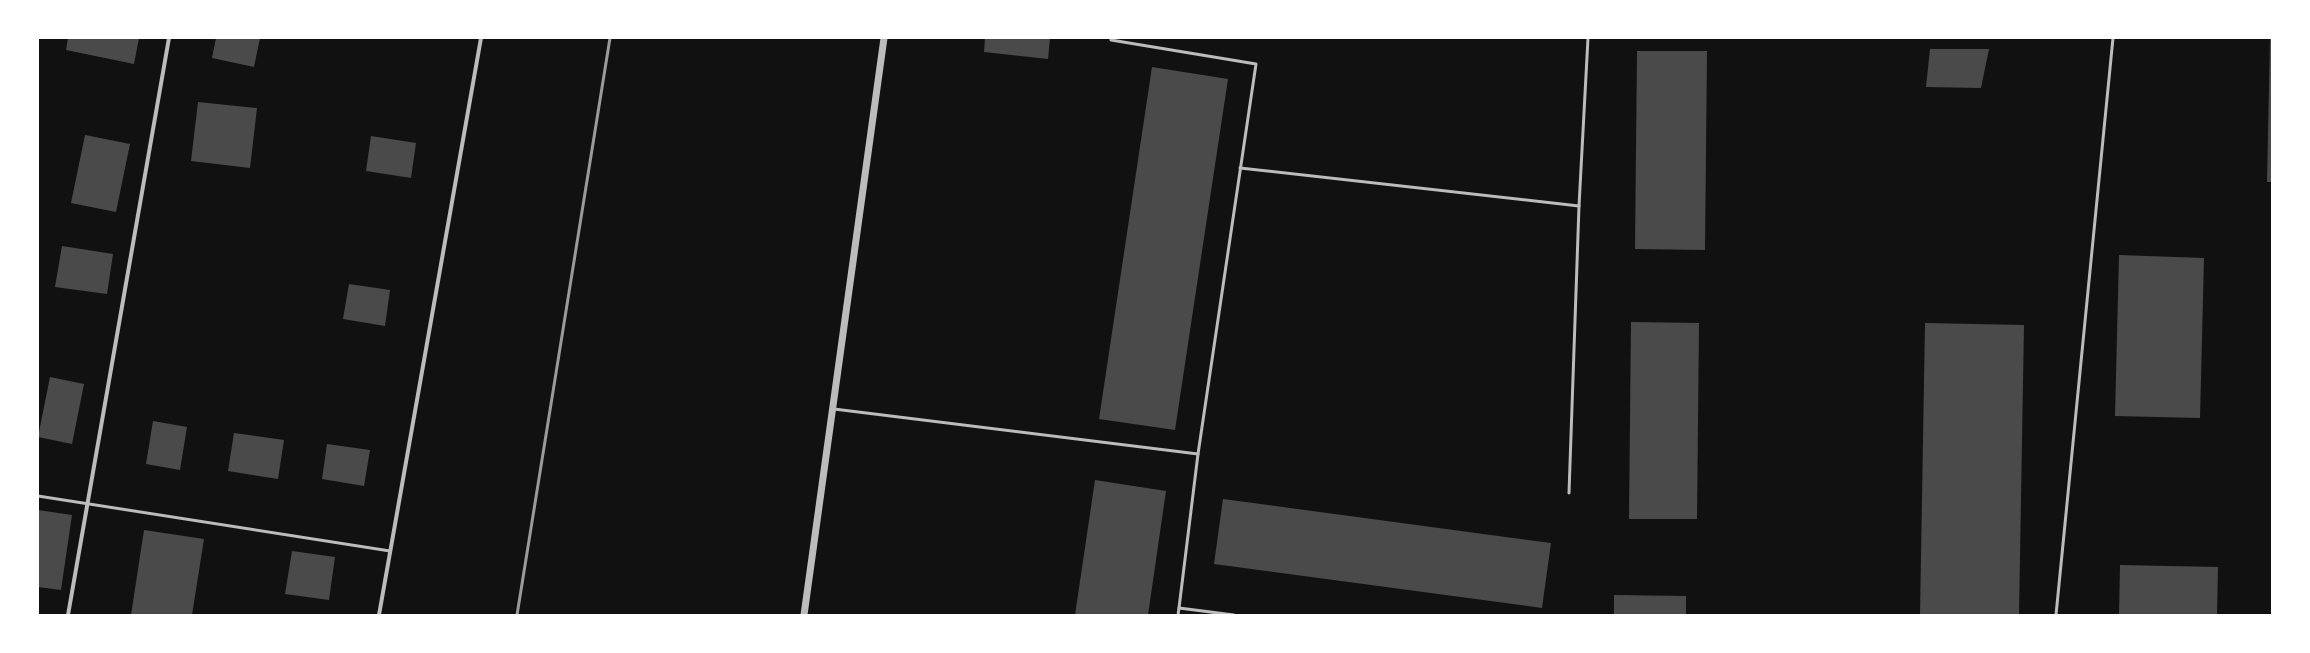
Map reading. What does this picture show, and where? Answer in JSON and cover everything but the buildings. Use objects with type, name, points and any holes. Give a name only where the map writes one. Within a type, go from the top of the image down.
[{"type":"street","points":[[68,615],[168,38]]},
{"type":"street","points":[[379,615],[481,38]]},
{"type":"street","points":[[804,615],[834,409],[884,38]]},
{"type":"lane","points":[[1111,38],[1111,40],[1256,64],[1198,454],[1178,615]]},
{"type":"lane","points":[[1569,493],[1579,206],[1588,38]]},
{"type":"lane","points":[[2056,615],[2113,38]]},
{"type":"lane","points":[[1240,168],[1579,206]]},
{"type":"lane","points":[[834,409],[1198,454]]},
{"type":"lane","points":[[38,496],[87,505],[390,551]]},
{"type":"lane","points":[[1179,608],[1234,615]]},
{"type":"railway","points":[[517,615],[610,38]]}]
